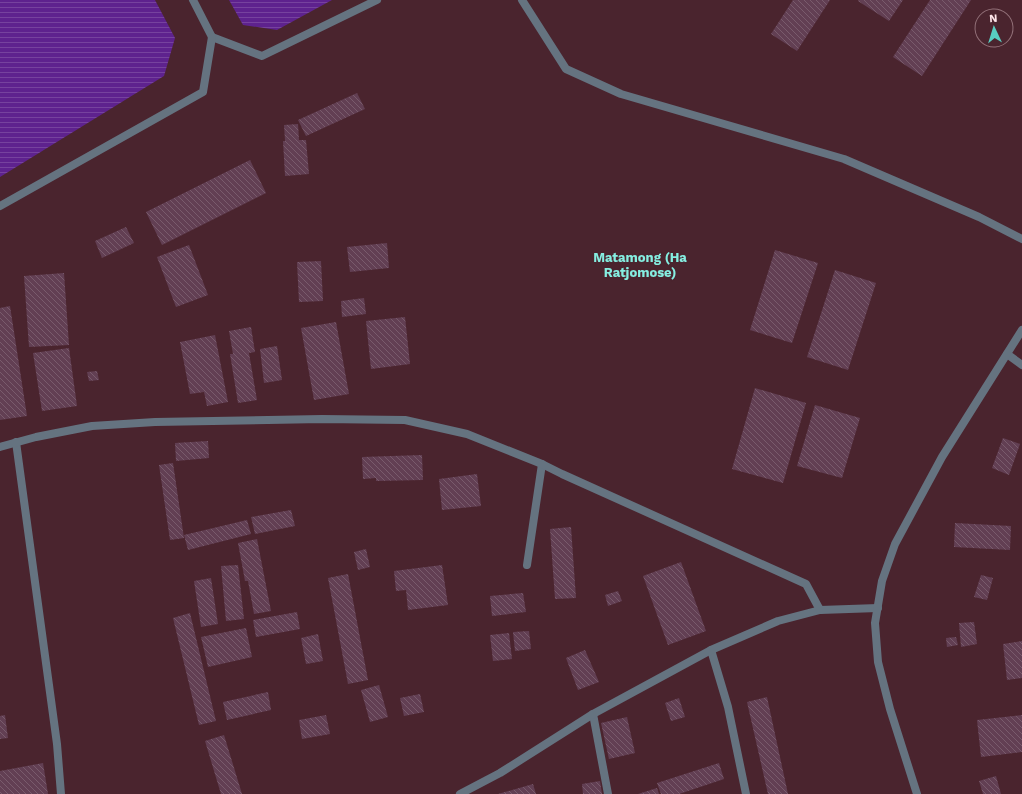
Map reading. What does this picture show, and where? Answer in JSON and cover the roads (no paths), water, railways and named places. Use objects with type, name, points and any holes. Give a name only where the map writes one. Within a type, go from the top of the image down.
[{"type":"street","points":[[0,206],[203,92],[212,37],[192,0]]},
{"type":"street","points":[[212,37],[262,56],[376,0]]},
{"type":"street","points":[[522,0],[566,69],[621,94],[844,159],[979,217],[1022,238]]},
{"type":"street","points":[[918,794],[890,710],[878,662],[875,623],[882,580],[895,544],[942,458],[1022,330]]},
{"type":"street","points":[[1007,354],[1022,365]]},
{"type":"street","points":[[0,447],[36,437],[92,426],[155,422],[322,419],[405,420],[467,434],[542,464],[806,584],[820,610]]},
{"type":"street","points":[[16,442],[57,744],[61,794]]},
{"type":"street","points":[[527,565],[542,464]]},
{"type":"street","points":[[460,794],[500,773],[593,714],[711,650],[778,621],[820,610],[878,608]]},
{"type":"street","points":[[711,650],[728,707],[746,794]]},
{"type":"street","points":[[593,714],[608,794]]},
{"type":"district","name":"Matamong (Ha Ratjomose)","points":[[640,264]]}]
